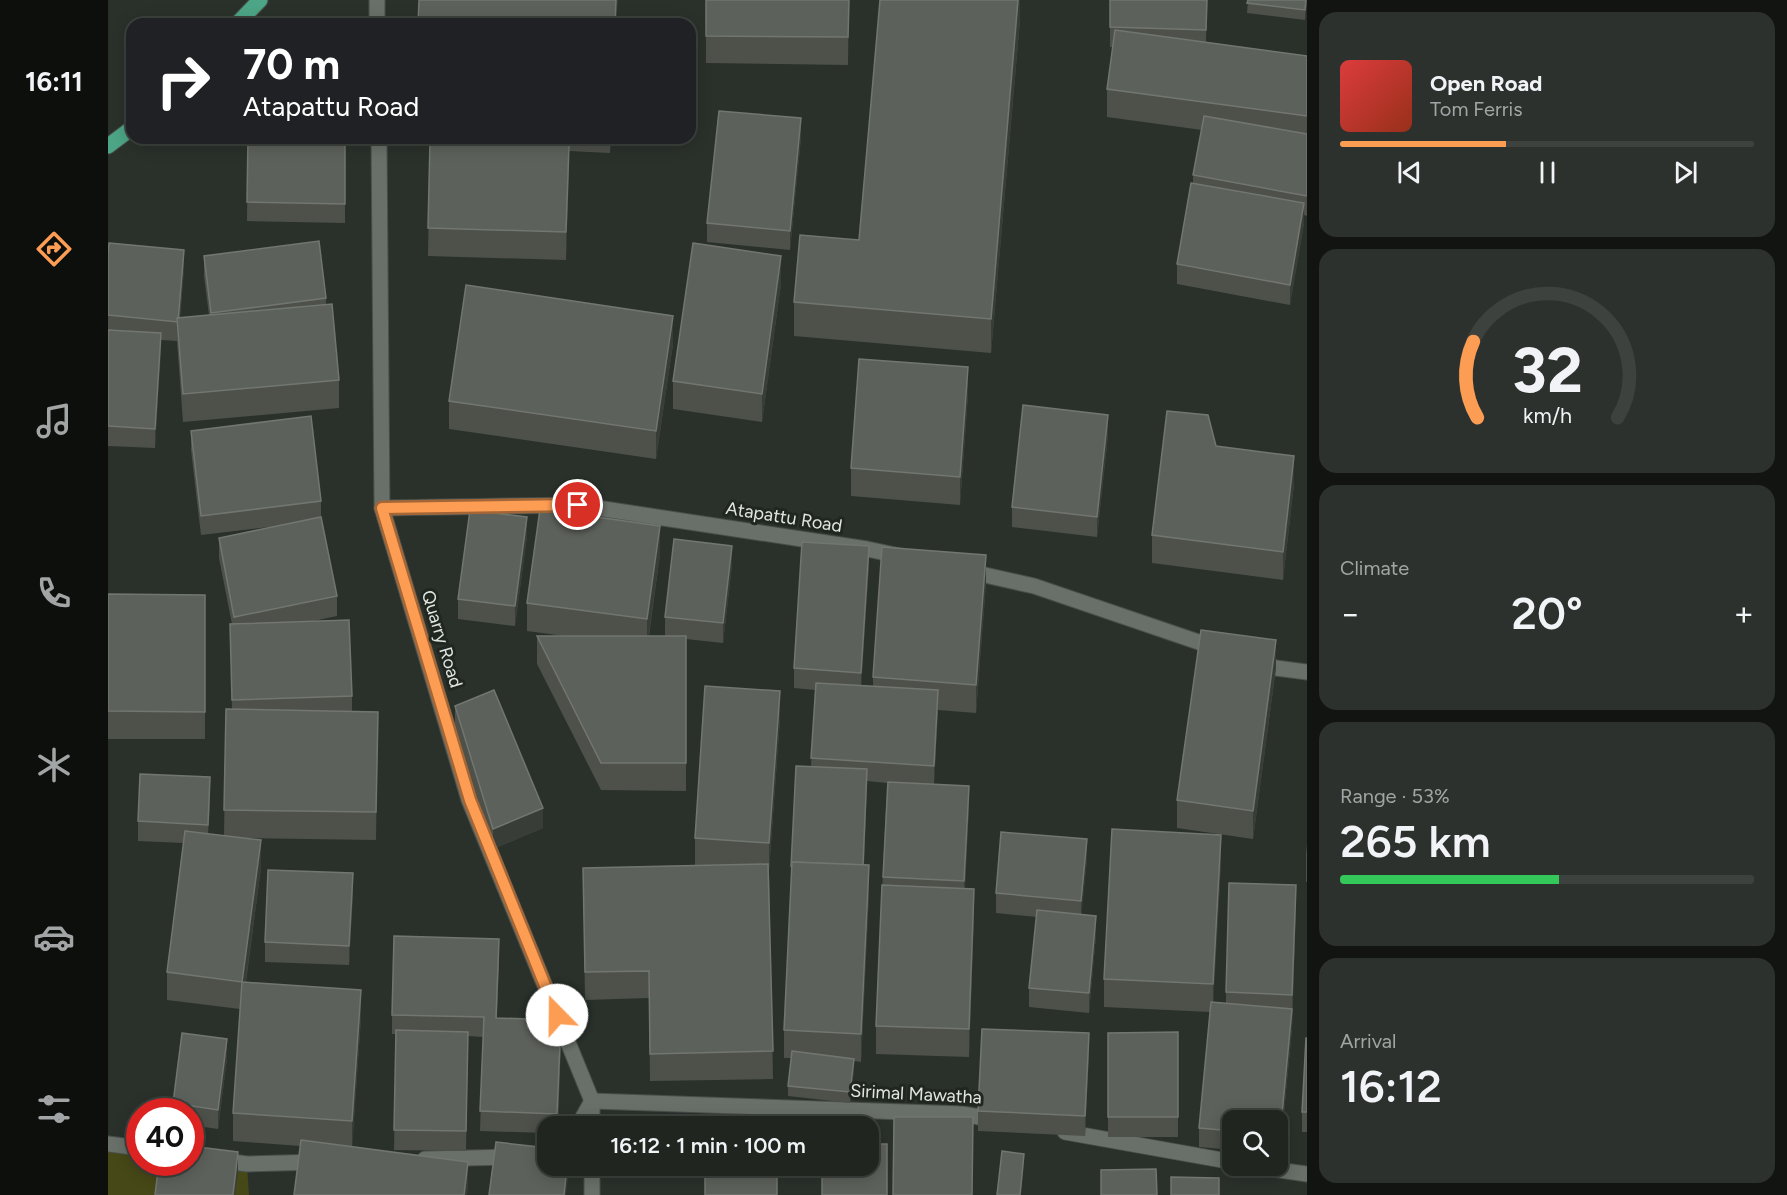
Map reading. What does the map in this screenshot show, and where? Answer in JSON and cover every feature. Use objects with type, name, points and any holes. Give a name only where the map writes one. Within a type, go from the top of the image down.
[{"type":"main road","points":[[243,18],[260,0]]},
{"type":"main road","points":[[108,146],[126,132]]},
{"type":"street","points":[[377,0],[377,18]]},
{"type":"street","name":"Quarry Road","points":[[379,144],[382,508],[470,800],[592,1101],[592,1116]]},
{"type":"street","name":"Atapattu Road","points":[[382,508],[578,505],[867,549],[911,559]]},
{"type":"street","points":[[956,569],[1034,586],[1276,668],[1307,672]]},
{"type":"street","points":[[584,1116],[592,1101]]},
{"type":"street","name":"Sirimal Mawatha","points":[[592,1101],[962,1114],[1010,1122]]},
{"type":"street","points":[[1045,1129],[1222,1160]]},
{"type":"street","points":[[108,1144],[126,1146]]},
{"type":"street","points":[[409,1160],[537,1156]]},
{"type":"street","points":[[204,1158],[247,1164],[328,1162]]},
{"type":"street","points":[[1288,1171],[1307,1174]]},
{"type":"street","points":[[592,1176],[592,1195]]},
{"type":"shaded area","points":[[108,1144],[126,1146],[126,1176],[204,1176],[204,1163],[247,1164],[249,1195],[108,1195]]},
{"type":"building","points":[[419,0],[616,0],[615,18],[418,18]]},
{"type":"building","points":[[706,0],[849,0],[848,37],[706,36]]},
{"type":"building","points":[[880,0],[1018,0],[991,319],[794,302],[800,235],[859,240]]},
{"type":"building","points":[[1110,0],[1207,0],[1206,30],[1110,27]]},
{"type":"building","points":[[1248,0],[1306,0],[1305,10],[1247,3]]},
{"type":"building","points":[[1115,30],[1307,56],[1307,116],[1107,89]]},
{"type":"building","points":[[719,111],[801,118],[790,231],[707,223]]},
{"type":"building","points":[[1204,116],[1307,134],[1307,196],[1193,175]]},
{"type":"building","points":[[248,144],[345,144],[345,204],[247,202]]},
{"type":"building","points":[[430,144],[569,145],[566,232],[428,228]]},
{"type":"building","points":[[1191,183],[1304,203],[1290,285],[1177,264]]},
{"type":"building","points":[[319,241],[326,298],[211,313],[204,256]]},
{"type":"building","points":[[109,243],[184,250],[178,322],[108,315]]},
{"type":"building","points":[[693,243],[781,256],[762,394],[673,381]]},
{"type":"building","points":[[466,285],[673,316],[656,431],[449,401]]},
{"type":"building","points":[[332,304],[339,380],[183,394],[177,318]]},
{"type":"building","points":[[108,330],[161,333],[155,429],[108,426]]},
{"type":"building","points":[[859,359],[968,367],[960,477],[851,468]]},
{"type":"building","points":[[1023,405],[1108,415],[1097,517],[1012,507]]},
{"type":"building","points":[[1167,411],[1208,415],[1216,446],[1294,456],[1283,552],[1152,535]]},
{"type":"building","points":[[311,416],[321,501],[201,516],[191,431]]},
{"type":"building","points":[[540,509],[660,526],[647,619],[527,603]]},
{"type":"building","points":[[470,510],[527,517],[515,606],[458,599]]},
{"type":"building","points":[[321,517],[337,596],[234,617],[219,538]]},
{"type":"building","points":[[674,539],[732,546],[723,623],[665,617]]},
{"type":"building","points":[[802,542],[869,546],[861,673],[794,668]]},
{"type":"building","points":[[882,547],[986,555],[976,685],[873,677]]},
{"type":"building","points":[[108,594],[205,595],[205,712],[108,711]]},
{"type":"building","points":[[349,620],[352,696],[232,700],[230,624]]},
{"type":"building","points":[[1201,630],[1276,640],[1253,811],[1177,800]]},
{"type":"building","points":[[537,636],[686,636],[686,763],[601,763]]},
{"type":"building","points":[[816,683],[938,690],[934,766],[811,758]]},
{"type":"building","points":[[705,686],[780,691],[769,843],[695,838]]},
{"type":"building","points":[[494,690],[543,808],[493,829],[455,706]]},
{"type":"building","points":[[226,709],[378,712],[376,812],[224,810]]},
{"type":"building","points":[[796,766],[867,769],[863,865],[792,862],[791,867]]},
{"type":"building","points":[[140,774],[210,777],[208,825],[138,821]]},
{"type":"building","points":[[888,782],[969,786],[964,881],[883,877]]},
{"type":"building","points":[[1112,829],[1221,835],[1213,984],[1104,979]]},
{"type":"building","points":[[185,831],[261,840],[242,982],[167,972]]},
{"type":"building","points":[[1001,832],[1087,839],[1081,901],[996,893]]},
{"type":"building","points":[[792,862],[869,865],[861,1034],[784,1030]]},
{"type":"building","points":[[768,864],[773,1051],[650,1054],[649,971],[585,972],[583,868]]},
{"type":"building","points":[[268,870],[353,873],[349,946],[265,942]]},
{"type":"building","points":[[1229,883],[1296,885],[1292,995],[1226,992]]},
{"type":"building","points":[[882,885],[974,889],[969,1029],[876,1026]]},
{"type":"building","points":[[1037,910],[1096,916],[1089,993],[1029,988]]},
{"type":"building","points":[[394,936],[499,939],[496,1018],[561,1020],[557,1114],[480,1111],[484,1017],[392,1015]]},
{"type":"building","points":[[242,982],[361,990],[352,1121],[233,1113]]},
{"type":"building","points":[[1211,1002],[1292,1009],[1282,1110],[1222,1110],[1222,1130],[1199,1128]]},
{"type":"building","points":[[982,1029],[1089,1033],[1085,1116],[978,1111]]},
{"type":"building","points":[[396,1030],[468,1032],[466,1131],[394,1130]]},
{"type":"building","points":[[1178,1032],[1178,1117],[1108,1117],[1108,1033]]},
{"type":"building","points":[[182,1033],[227,1039],[218,1110],[204,1108],[204,1098],[174,1098]]},
{"type":"building","points":[[1306,1038],[1307,1112],[1302,1112]]},
{"type":"building","points":[[792,1051],[854,1059],[850,1092],[788,1086]]},
{"type":"building","points":[[894,1117],[973,1117],[972,1195],[893,1195]]},
{"type":"building","points":[[301,1140],[468,1162],[464,1195],[294,1195]]},
{"type":"building","points":[[496,1142],[537,1147],[537,1176],[566,1176],[564,1195],[489,1195]]},
{"type":"building","points":[[879,1144],[887,1144],[887,1195],[822,1195],[822,1176],[879,1176]]},
{"type":"building","points":[[204,1148],[238,1152],[233,1195],[155,1195],[157,1176],[204,1176]]},
{"type":"building","points":[[1002,1151],[1024,1154],[1020,1195],[997,1195]]},
{"type":"building","points":[[1156,1169],[1157,1195],[1101,1195],[1101,1170]]},
{"type":"building","points":[[705,1176],[777,1176],[777,1195],[705,1195]]},
{"type":"building","points":[[1171,1177],[1219,1178],[1219,1195],[1171,1195]]},
{"type":"route","points":[[557,1015],[470,800],[382,508],[578,505]]}]
